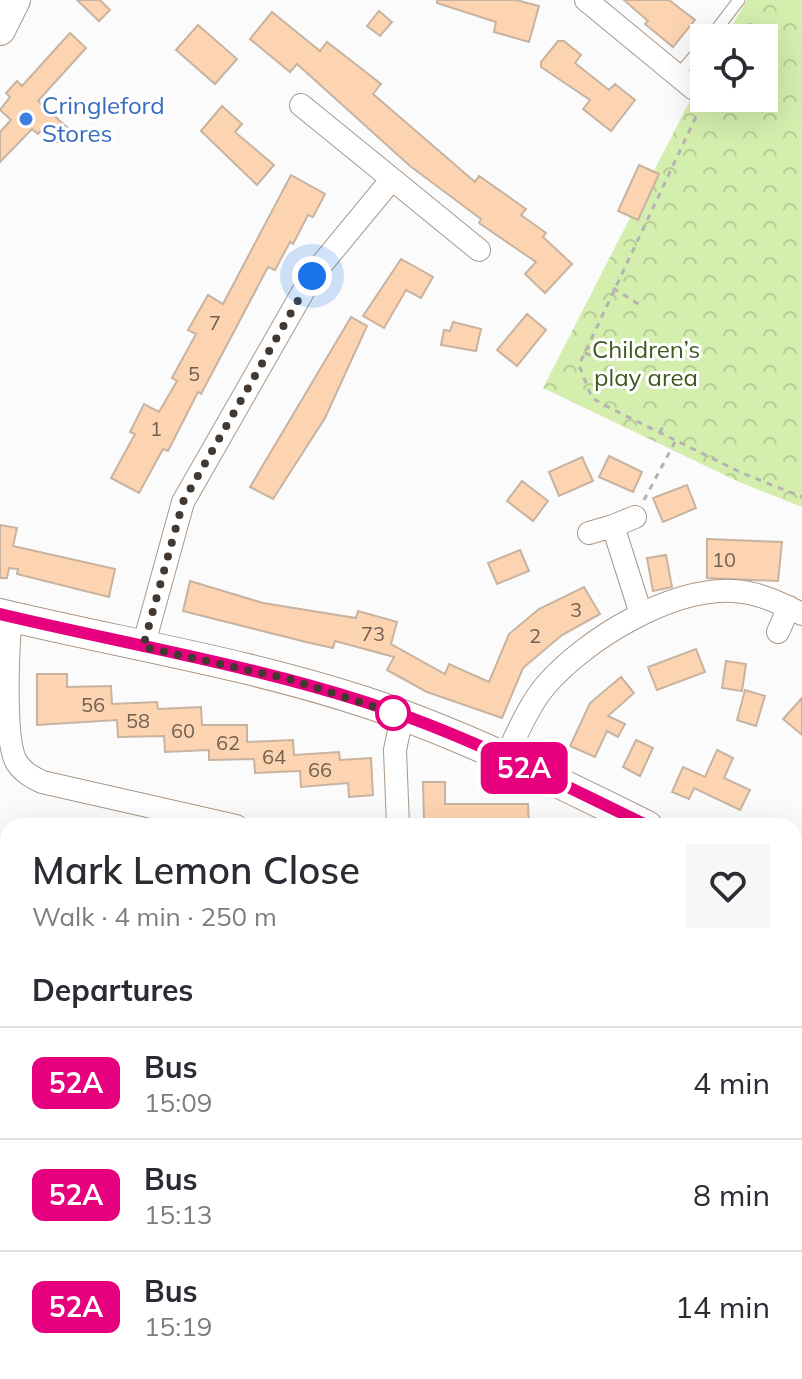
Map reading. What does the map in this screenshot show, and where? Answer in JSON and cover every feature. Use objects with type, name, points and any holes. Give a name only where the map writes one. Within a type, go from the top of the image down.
[{"type":"street","points":[[0,30],[15,0]]},
{"type":"street","points":[[586,0],[686,82]]},
{"type":"street","points":[[301,105],[479,250]]},
{"type":"street","points":[[143,647],[183,502],[312,276],[392,179]]},
{"type":"street","points":[[589,533],[635,517]]},
{"type":"street","points":[[613,526],[641,614]]},
{"type":"street","points":[[504,760],[525,718],[560,670],[589,643],[641,614],[705,593],[732,590],[756,594],[795,610],[778,632]]},
{"type":"street","points":[[201,818],[42,782],[26,774],[13,755],[6,616],[293,680],[402,716],[630,818]]},
{"type":"street","points":[[398,818],[395,750],[402,716]]},
{"type":"lane","points":[[721,24],[739,0]]},
{"type":"lane","points":[[686,82],[690,74]]},
{"type":"path","points":[[686,82],[702,97],[701,110],[613,288],[579,365],[592,398],[660,433],[802,497]]},
{"type":"path","points":[[613,288],[640,305]]},
{"type":"path","points":[[585,353],[595,357]]},
{"type":"path","points":[[660,433],[664,423]]},
{"type":"path","points":[[635,517],[676,440]]},
{"type":"green space","name":"Children’s play area","points":[[747,0],[802,0],[802,507],[739,482],[543,388],[690,100],[690,112],[778,112],[778,24],[733,24]]},
{"type":"building","points":[[77,0],[100,0],[110,10],[99,21]]},
{"type":"building","points":[[437,0],[516,0],[539,6],[529,42],[494,32],[496,22],[437,3]]},
{"type":"building","points":[[624,0],[669,0],[695,20],[673,47],[645,24],[648,21]]},
{"type":"building","points":[[379,11],[392,22],[380,36],[367,26]]},
{"type":"building","points":[[272,12],[320,51],[327,42],[381,84],[373,94],[475,182],[479,176],[526,209],[521,215],[546,233],[543,237],[572,264],[545,293],[525,274],[536,262],[479,223],[481,219],[410,166],[297,64],[290,72],[250,39]]},
{"type":"building","points":[[198,25],[237,59],[215,84],[176,50]]},
{"type":"building","points":[[70,33],[86,48],[38,101],[69,129],[57,142],[42,129],[38,134],[32,129],[0,162],[0,132],[11,120],[0,110],[10,97],[6,93],[17,81],[22,86]]},
{"type":"building","points":[[558,41],[564,41],[581,55],[575,63],[609,90],[615,84],[635,100],[611,131],[583,109],[590,100],[541,67],[541,62]]},
{"type":"building","points":[[222,106],[242,124],[235,132],[274,165],[257,185],[201,131]]},
{"type":"building","points":[[639,165],[659,174],[638,220],[618,211]]},
{"type":"building","points":[[291,175],[325,194],[313,217],[308,215],[293,244],[290,242],[275,270],[268,267],[201,394],[198,392],[168,451],[163,449],[139,493],[111,478],[135,434],[130,432],[144,404],[159,412],[177,381],[172,378],[196,334],[188,330],[208,295],[223,304]]},
{"type":"building","points":[[401,259],[433,277],[421,298],[406,290],[384,328],[363,316]]},
{"type":"building","points":[[527,314],[546,330],[517,366],[497,350]]},
{"type":"building","points":[[351,317],[367,326],[325,418],[273,499],[250,487]]},
{"type":"building","points":[[453,322],[481,329],[476,351],[441,345],[444,330],[450,331]]},
{"type":"building","points":[[609,456],[642,472],[633,492],[599,477]]},
{"type":"building","points":[[582,457],[593,481],[559,496],[549,472]]},
{"type":"building","points":[[522,481],[548,501],[533,521],[507,501]]},
{"type":"building","points":[[687,485],[696,508],[663,522],[653,498]]},
{"type":"building","points":[[0,525],[17,528],[13,546],[115,569],[109,597],[17,574],[18,569],[9,568],[7,578],[0,578]]},
{"type":"building","points":[[707,539],[782,542],[778,581],[707,578]]},
{"type":"building","points":[[520,550],[529,571],[497,584],[488,563]]},
{"type":"building","points":[[666,555],[672,587],[653,591],[647,558]]},
{"type":"building","points":[[190,581],[263,603],[356,618],[358,611],[397,622],[391,644],[445,674],[449,664],[489,682],[509,634],[539,609],[584,587],[600,614],[562,635],[523,668],[502,718],[427,692],[387,670],[394,657],[335,641],[333,648],[183,611]]},
{"type":"building","points":[[696,649],[705,672],[657,690],[648,667]]},
{"type":"building","points":[[726,661],[746,664],[742,691],[722,688]]},
{"type":"building","points":[[37,674],[67,674],[67,687],[111,686],[112,704],[157,702],[158,709],[201,707],[202,725],[247,725],[247,742],[293,740],[294,755],[339,752],[340,760],[371,758],[373,795],[349,797],[348,783],[301,787],[300,771],[255,773],[254,759],[209,760],[209,750],[165,752],[164,736],[118,737],[117,720],[37,725]]},
{"type":"building","points":[[621,677],[634,693],[608,716],[625,724],[618,737],[607,731],[595,757],[570,746],[590,703]]},
{"type":"building","points":[[745,690],[765,696],[756,726],[737,720]]},
{"type":"building","points":[[802,698],[802,735],[783,719]]},
{"type":"building","points":[[636,740],[653,748],[640,776],[623,767]]},
{"type":"building","points":[[717,750],[733,758],[724,778],[750,790],[740,810],[694,788],[689,799],[672,792],[683,767],[705,777]]},
{"type":"building","points":[[423,782],[445,782],[445,804],[528,804],[529,818],[424,818]]},
{"type":"bus line","name":"52A","points":[[0,614],[293,680],[367,703],[573,789],[632,818]]},
{"type":"place","name":"Cringleford Stores","points":[[26,119]]},
{"type":"route","points":[[312,276],[183,502],[143,647],[293,680],[402,716],[393,713]]}]
